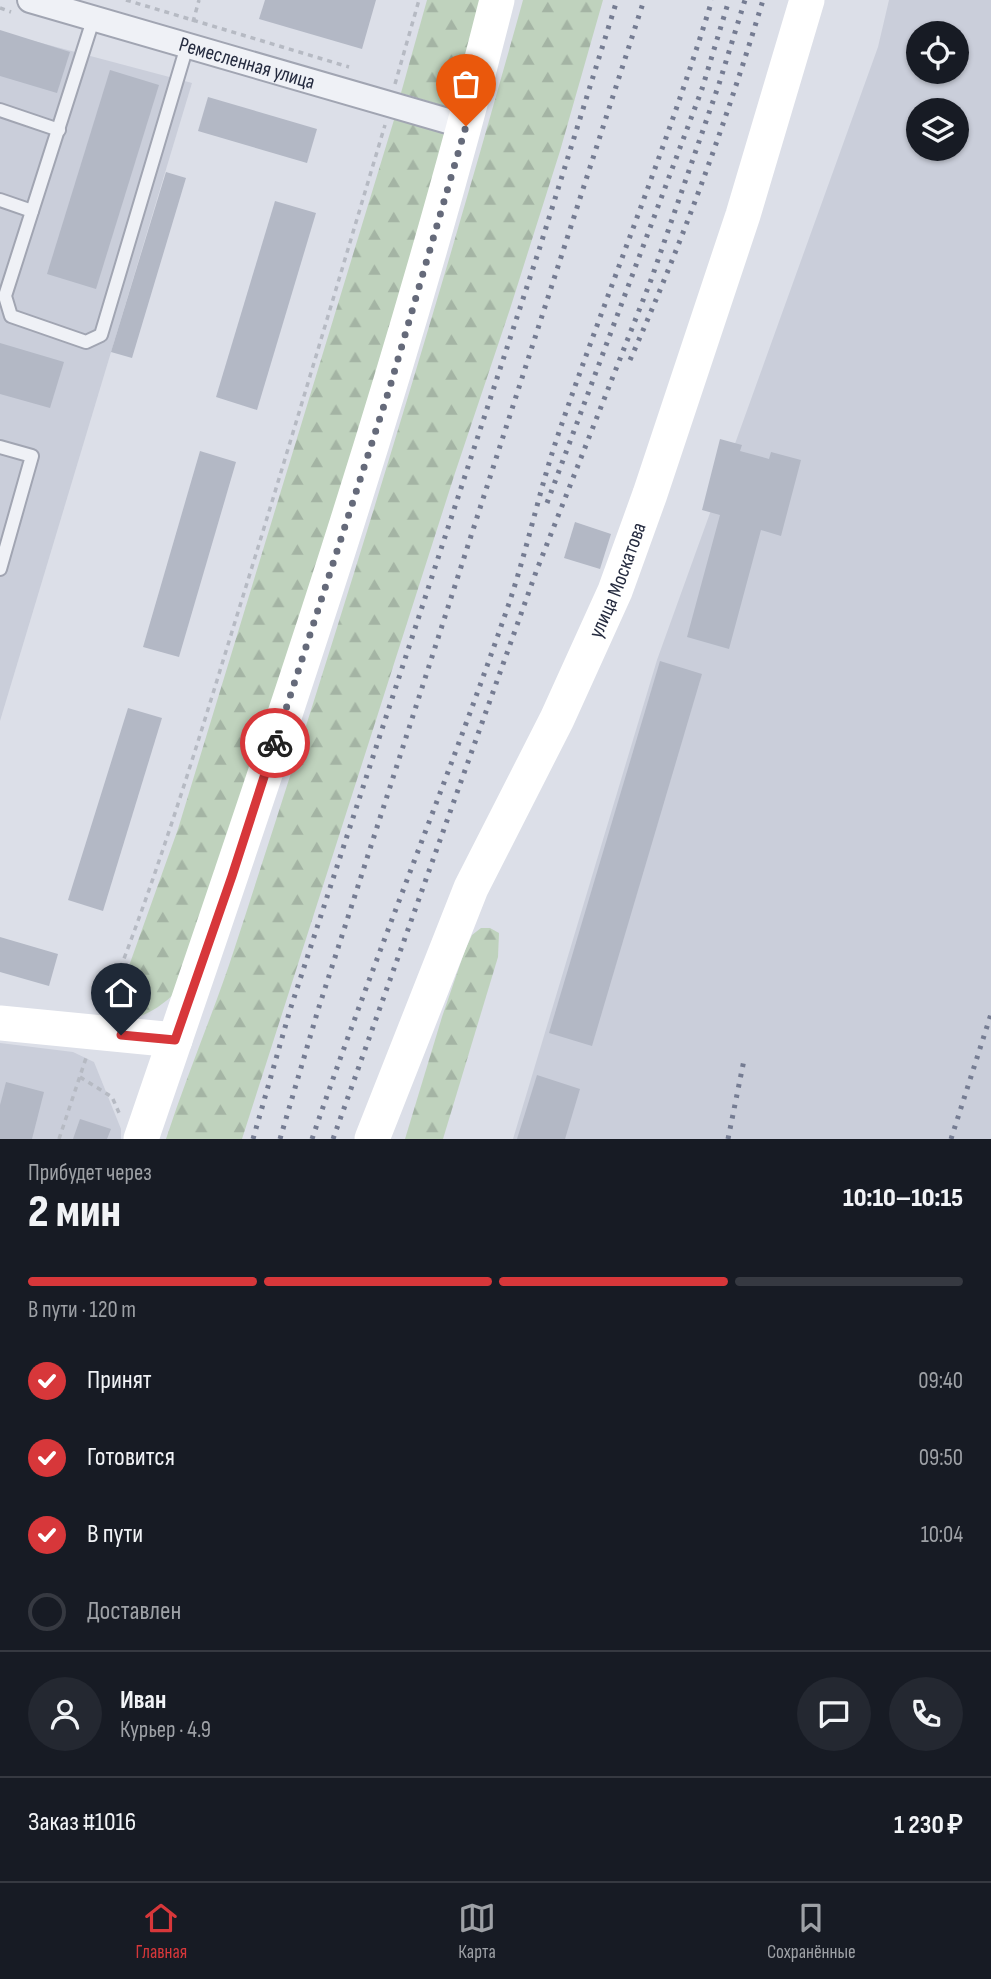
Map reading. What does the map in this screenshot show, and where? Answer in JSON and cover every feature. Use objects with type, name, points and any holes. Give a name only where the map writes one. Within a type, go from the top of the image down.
[{"type":"main road","points":[[131,1128],[175,1040],[232,876],[389,390],[466,126],[498,0]]},
{"type":"main road","name":"улица Москатова","points":[[372,1139],[471,888],[557,719],[615,591],[743,215],[807,0]]},
{"type":"main road","points":[[0,1023],[175,1040]]},
{"type":"street","name":"Ремесленная улица","points":[[40,2],[93,20],[466,126]]},
{"type":"lane","points":[[93,20],[5,296],[11,316],[86,342],[102,335],[187,46]]},
{"type":"lane","points":[[0,110],[59,130]]},
{"type":"lane","points":[[0,200],[33,211]]},
{"type":"lane","points":[[0,447],[32,456],[0,569]]},
{"type":"path","points":[[126,0],[358,69]]},
{"type":"path","points":[[59,1139],[95,1032],[141,917],[190,768],[285,463],[419,0]]},
{"type":"path","points":[[80,1077],[112,1097],[131,1128]]},
{"type":"shaded area","points":[[889,0],[991,0],[991,1139],[513,1139],[657,660],[878,47]]},
{"type":"shaded area","points":[[0,32],[192,83],[0,721]]},
{"type":"shaded area","points":[[0,1043],[73,1052],[94,1062],[121,1129],[121,1139],[0,1139]]},
{"type":"green space","points":[[427,0],[484,0],[458,110],[401,93]]},
{"type":"green space","points":[[523,0],[603,0],[560,151],[242,1139],[166,1139],[235,947],[348,593],[420,357]]},
{"type":"green space","points":[[397,110],[454,126],[322,556],[178,990],[163,1003],[139,1017],[110,1019],[178,829]]},
{"type":"green space","points":[[481,928],[490,928],[499,933],[498,957],[443,1139],[405,1139],[465,950],[472,935]]},
{"type":"building","points":[[265,0],[376,0],[362,49],[259,19]]},
{"type":"building","points":[[0,30],[70,52],[57,93],[0,76]]},
{"type":"building","points":[[110,70],[159,85],[96,289],[47,274]]},
{"type":"building","points":[[208,97],[317,129],[307,163],[198,131]]},
{"type":"building","points":[[166,172],[186,178],[132,358],[111,352]]},
{"type":"building","points":[[275,201],[316,213],[257,410],[216,397]]},
{"type":"building","points":[[0,343],[64,362],[50,408],[0,394]]},
{"type":"building","points":[[720,439],[742,445],[740,451],[769,459],[771,452],[801,460],[781,536],[761,530],[729,649],[687,637],[720,515],[702,510]]},
{"type":"building","points":[[200,451],[236,462],[179,657],[143,647]]},
{"type":"building","points":[[575,522],[611,534],[600,569],[564,558]]},
{"type":"building","points":[[660,661],[702,674],[592,1046],[549,1033]]},
{"type":"building","points":[[128,708],[162,718],[103,911],[68,900]]},
{"type":"building","points":[[0,937],[58,954],[49,986],[0,972]]},
{"type":"building","points":[[537,1075],[580,1089],[565,1139],[517,1139]]},
{"type":"building","points":[[6,1082],[44,1092],[32,1139],[0,1139],[0,1105]]},
{"type":"building","points":[[80,1119],[111,1129],[107,1139],[73,1139]]},
{"type":"railway","points":[[253,1139],[290,1010],[539,250],[617,0]]},
{"type":"railway","points":[[280,1139],[318,1010],[644,0]]},
{"type":"railway","points":[[312,1139],[505,615],[558,435],[676,109],[712,0]]},
{"type":"railway","points":[[547,503],[702,89],[729,0]]},
{"type":"railway","points":[[333,1139],[536,572],[651,280],[745,0]]},
{"type":"railway","points":[[630,360],[668,272],[702,182],[763,0]]},
{"type":"railway","points":[[951,1139],[991,1014]]},
{"type":"railway","points":[[728,1139],[744,1060]]},
{"type":"way so far","points":[[275,743],[389,390],[466,126]]},
{"type":"route","points":[[121,1035],[175,1040],[275,743]]}]
